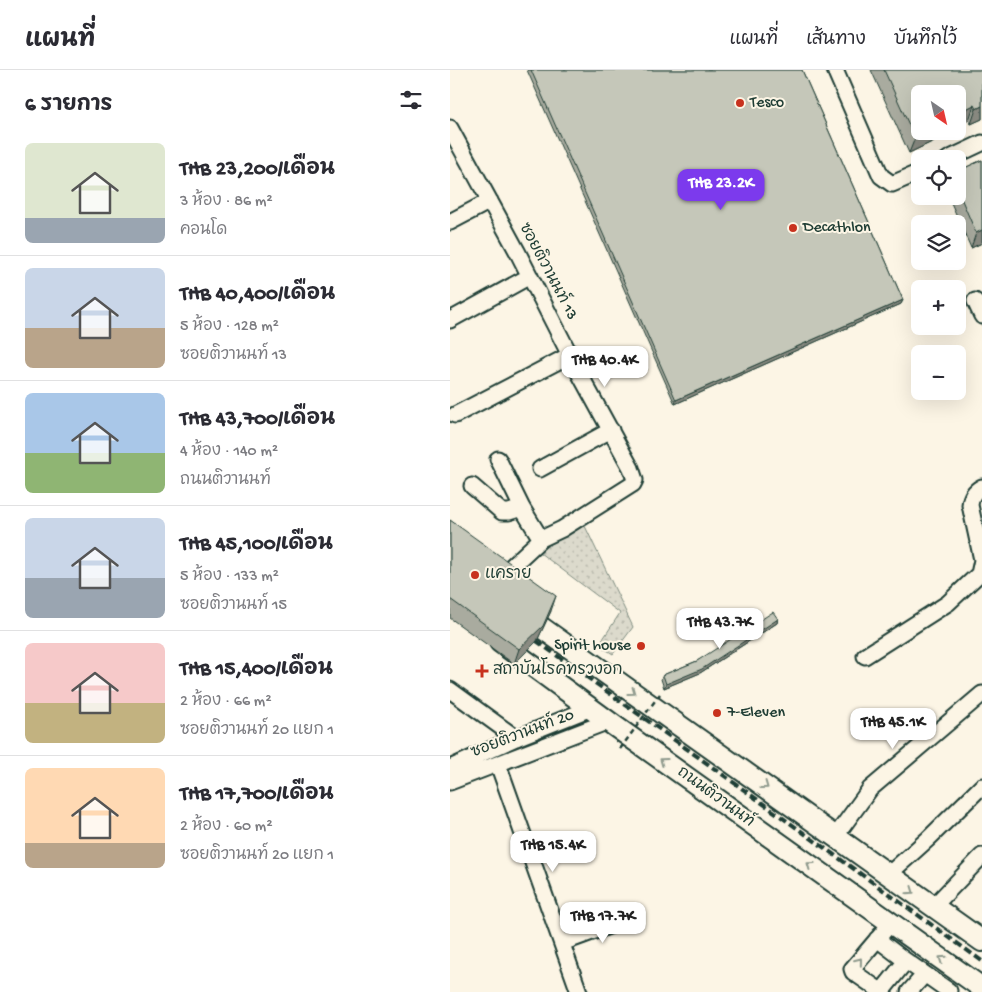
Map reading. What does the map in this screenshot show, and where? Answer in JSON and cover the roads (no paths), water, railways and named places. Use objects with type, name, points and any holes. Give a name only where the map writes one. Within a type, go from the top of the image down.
[{"type":"main road","points":[[491,592],[982,941]]},
{"type":"main road","name":"ถนนติวานนท์","points":[[489,634],[982,988]]},
{"type":"street","points":[[835,70],[880,176],[892,184],[911,176]]},
{"type":"street","name":"ซอยติวานนท์ 13","points":[[450,128],[635,475],[633,484],[541,539],[491,592]]},
{"type":"street","points":[[966,151],[982,143]]},
{"type":"street","points":[[450,222],[490,201]]},
{"type":"street","points":[[450,320],[530,276]]},
{"type":"street","points":[[975,301],[982,316]]},
{"type":"street","points":[[455,416],[570,355]]},
{"type":"street","points":[[540,469],[611,430]]},
{"type":"street","points":[[498,459],[522,508],[541,539]]},
{"type":"street","points":[[472,486],[502,512],[522,508]]},
{"type":"street","points":[[865,656],[948,602],[979,574],[982,560],[970,505],[971,497],[976,490],[982,487]]},
{"type":"street","points":[[450,690],[516,738]]},
{"type":"street","points":[[835,837],[870,789],[982,694]]},
{"type":"street","points":[[450,768],[516,738],[592,708]]},
{"type":"street","name":"ซอยติวานนท์ 20","points":[[450,782],[609,721]]},
{"type":"street","points":[[498,764],[579,992]]},
{"type":"street","points":[[888,875],[982,786]]},
{"type":"street","points":[[933,907],[982,856]]},
{"type":"street","points":[[562,943],[633,917]]},
{"type":"street","points":[[891,923],[852,971],[881,992],[906,962]]},
{"type":"street","points":[[877,938],[906,962],[948,991],[962,973]]},
{"type":"street","points":[[909,992],[925,974]]},
{"type":"railway","points":[[527,634],[982,961]]},
{"type":"place","name":"Tesco","points":[[740,103]]},
{"type":"place","name":"Decathlon","points":[[793,228]]},
{"type":"place","name":"แคราย","points":[[475,575]]},
{"type":"place","name":"Spirit house","points":[[641,646]]},
{"type":"place","name":"สถาบันโรคทรวงอก","points":[[482,671]]},
{"type":"place","name":"7-Eleven","points":[[717,713]]}]
